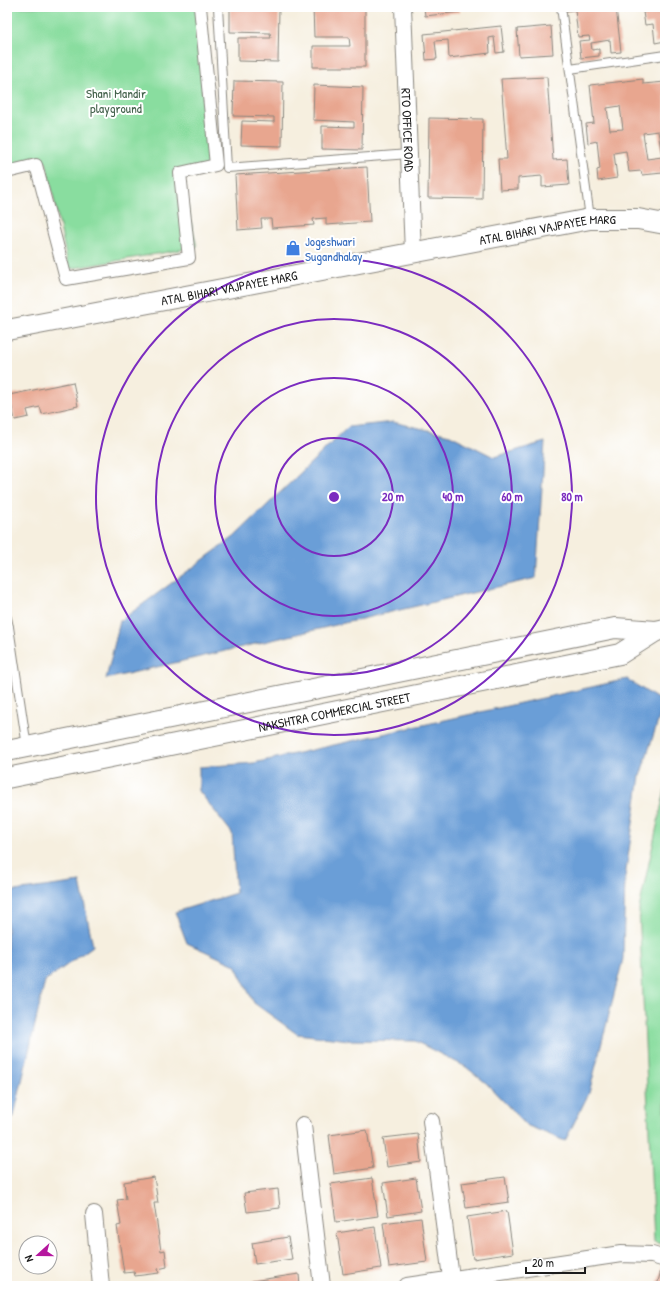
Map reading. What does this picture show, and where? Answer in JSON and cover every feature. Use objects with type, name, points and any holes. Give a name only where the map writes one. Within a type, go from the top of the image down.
[{"type":"street","points":[[7,172],[36,165],[66,279],[189,258],[180,174],[216,164],[200,7]]},
{"type":"street","name":"RTO OFFICE ROAD","points":[[403,7],[413,253]]},
{"type":"street","name":"ATAL BIHARI VAJPAYEE MARG","points":[[7,330],[590,219],[638,219],[665,224]]},
{"type":"street","name":"NAKSHTRA COMMERCIAL STREET","points":[[7,751],[615,628],[660,630]]},
{"type":"street","name":"NAKSHTRA COMMERCIAL STREET","points":[[7,778],[620,654],[660,630]]},
{"type":"street","points":[[431,1121],[452,1283]]},
{"type":"street","points":[[303,1125],[322,1286]]},
{"type":"street","points":[[94,1214],[101,1286]]},
{"type":"street","points":[[407,1286],[452,1283],[621,1254],[652,1255],[665,1259]]},
{"type":"lane","points":[[218,7],[227,168],[409,154]]},
{"type":"lane","points":[[562,7],[590,219]]},
{"type":"lane","points":[[570,69],[665,55]]},
{"type":"lane","points":[[8,624],[27,747]]},
{"type":"green space","name":"Shani Mandir playground","points":[[7,7],[200,7],[216,165],[180,174],[197,247],[69,269],[46,162],[7,172]]},
{"type":"green space","points":[[665,789],[665,1245],[654,1242],[639,909]]},
{"type":"water","points":[[393,422],[450,435],[494,457],[545,442],[536,578],[106,679],[120,621],[234,537],[348,427]]},
{"type":"water","points":[[627,679],[664,703],[640,776],[625,877],[623,959],[589,1093],[565,1141],[526,1125],[486,1083],[466,1067],[415,1041],[349,1040],[297,1034],[254,1003],[235,965],[187,943],[175,912],[236,893],[232,833],[199,791],[199,767],[254,763]]},
{"type":"water","points":[[80,882],[93,946],[45,981],[14,1116],[7,1126],[7,892]]},
{"type":"building","points":[[230,7],[279,7],[278,62],[238,61],[238,38],[271,38],[270,33],[230,32]]},
{"type":"building","points":[[313,7],[365,7],[365,67],[313,67],[313,46],[350,46],[349,37],[314,37]]},
{"type":"building","points":[[424,7],[459,7],[460,12],[425,16]]},
{"type":"building","points":[[566,7],[616,7],[621,52],[611,53],[610,40],[591,43],[592,50],[599,49],[599,56],[581,58],[579,41],[590,40],[589,36],[578,37],[575,10],[566,11]]},
{"type":"building","points":[[649,7],[665,7],[665,41],[655,43],[653,24],[645,25],[643,12],[650,11]]},
{"type":"building","points":[[501,26],[504,52],[496,53],[494,37],[489,38],[490,53],[449,58],[448,40],[435,41],[437,59],[426,60],[424,34]]},
{"type":"building","points":[[551,26],[553,54],[519,56],[517,29]]},
{"type":"building","points":[[547,77],[553,160],[567,159],[569,185],[542,187],[542,176],[518,178],[518,189],[500,190],[498,159],[507,159],[501,79]]},
{"type":"building","points":[[643,79],[643,84],[665,82],[665,167],[662,167],[663,173],[642,175],[641,171],[629,172],[626,151],[614,153],[617,178],[598,181],[597,170],[600,169],[597,141],[588,143],[586,124],[594,123],[590,85]],"holes":[[[620,106],[623,129],[610,130],[607,108]],[[658,131],[662,157],[647,159],[643,133]]]},
{"type":"building","points":[[234,81],[283,82],[282,146],[241,145],[242,121],[274,122],[274,117],[233,116]]},
{"type":"building","points":[[314,85],[363,87],[362,150],[322,149],[322,126],[354,127],[354,122],[313,120]]},
{"type":"building","points":[[429,118],[483,119],[482,199],[428,198]]},
{"type":"building","points":[[367,167],[370,222],[326,225],[326,218],[313,219],[314,225],[272,228],[271,219],[261,219],[262,228],[238,230],[235,175]]},
{"type":"building","points":[[73,382],[78,406],[42,414],[40,407],[27,410],[29,417],[15,420],[9,395]]},
{"type":"building","points":[[367,1130],[373,1168],[334,1174],[329,1135]]},
{"type":"building","points":[[418,1134],[421,1162],[387,1167],[383,1138]]},
{"type":"building","points":[[154,1177],[158,1203],[154,1203],[161,1251],[165,1250],[167,1267],[158,1269],[159,1273],[135,1276],[134,1272],[124,1273],[117,1226],[121,1225],[117,1200],[126,1199],[124,1182]]},
{"type":"building","points":[[505,1177],[509,1202],[466,1208],[462,1183]]},
{"type":"building","points":[[372,1178],[378,1216],[336,1222],[331,1184]]},
{"type":"building","points":[[416,1178],[421,1211],[388,1216],[383,1183]]},
{"type":"building","points":[[278,1189],[280,1208],[247,1212],[244,1193]]},
{"type":"building","points":[[507,1211],[513,1253],[473,1259],[467,1217]]},
{"type":"building","points":[[421,1218],[427,1262],[389,1267],[383,1223]]},
{"type":"building","points":[[375,1227],[381,1268],[343,1274],[337,1233]]},
{"type":"building","points":[[288,1237],[292,1259],[255,1264],[252,1243]]},
{"type":"building","points":[[662,1266],[665,1267],[665,1286],[657,1286]]},
{"type":"building","points":[[299,1274],[300,1286],[253,1286],[252,1281]]},
{"type":"place","name":"Jogeshwari Sugandhalay","points":[[293,248]]}]
